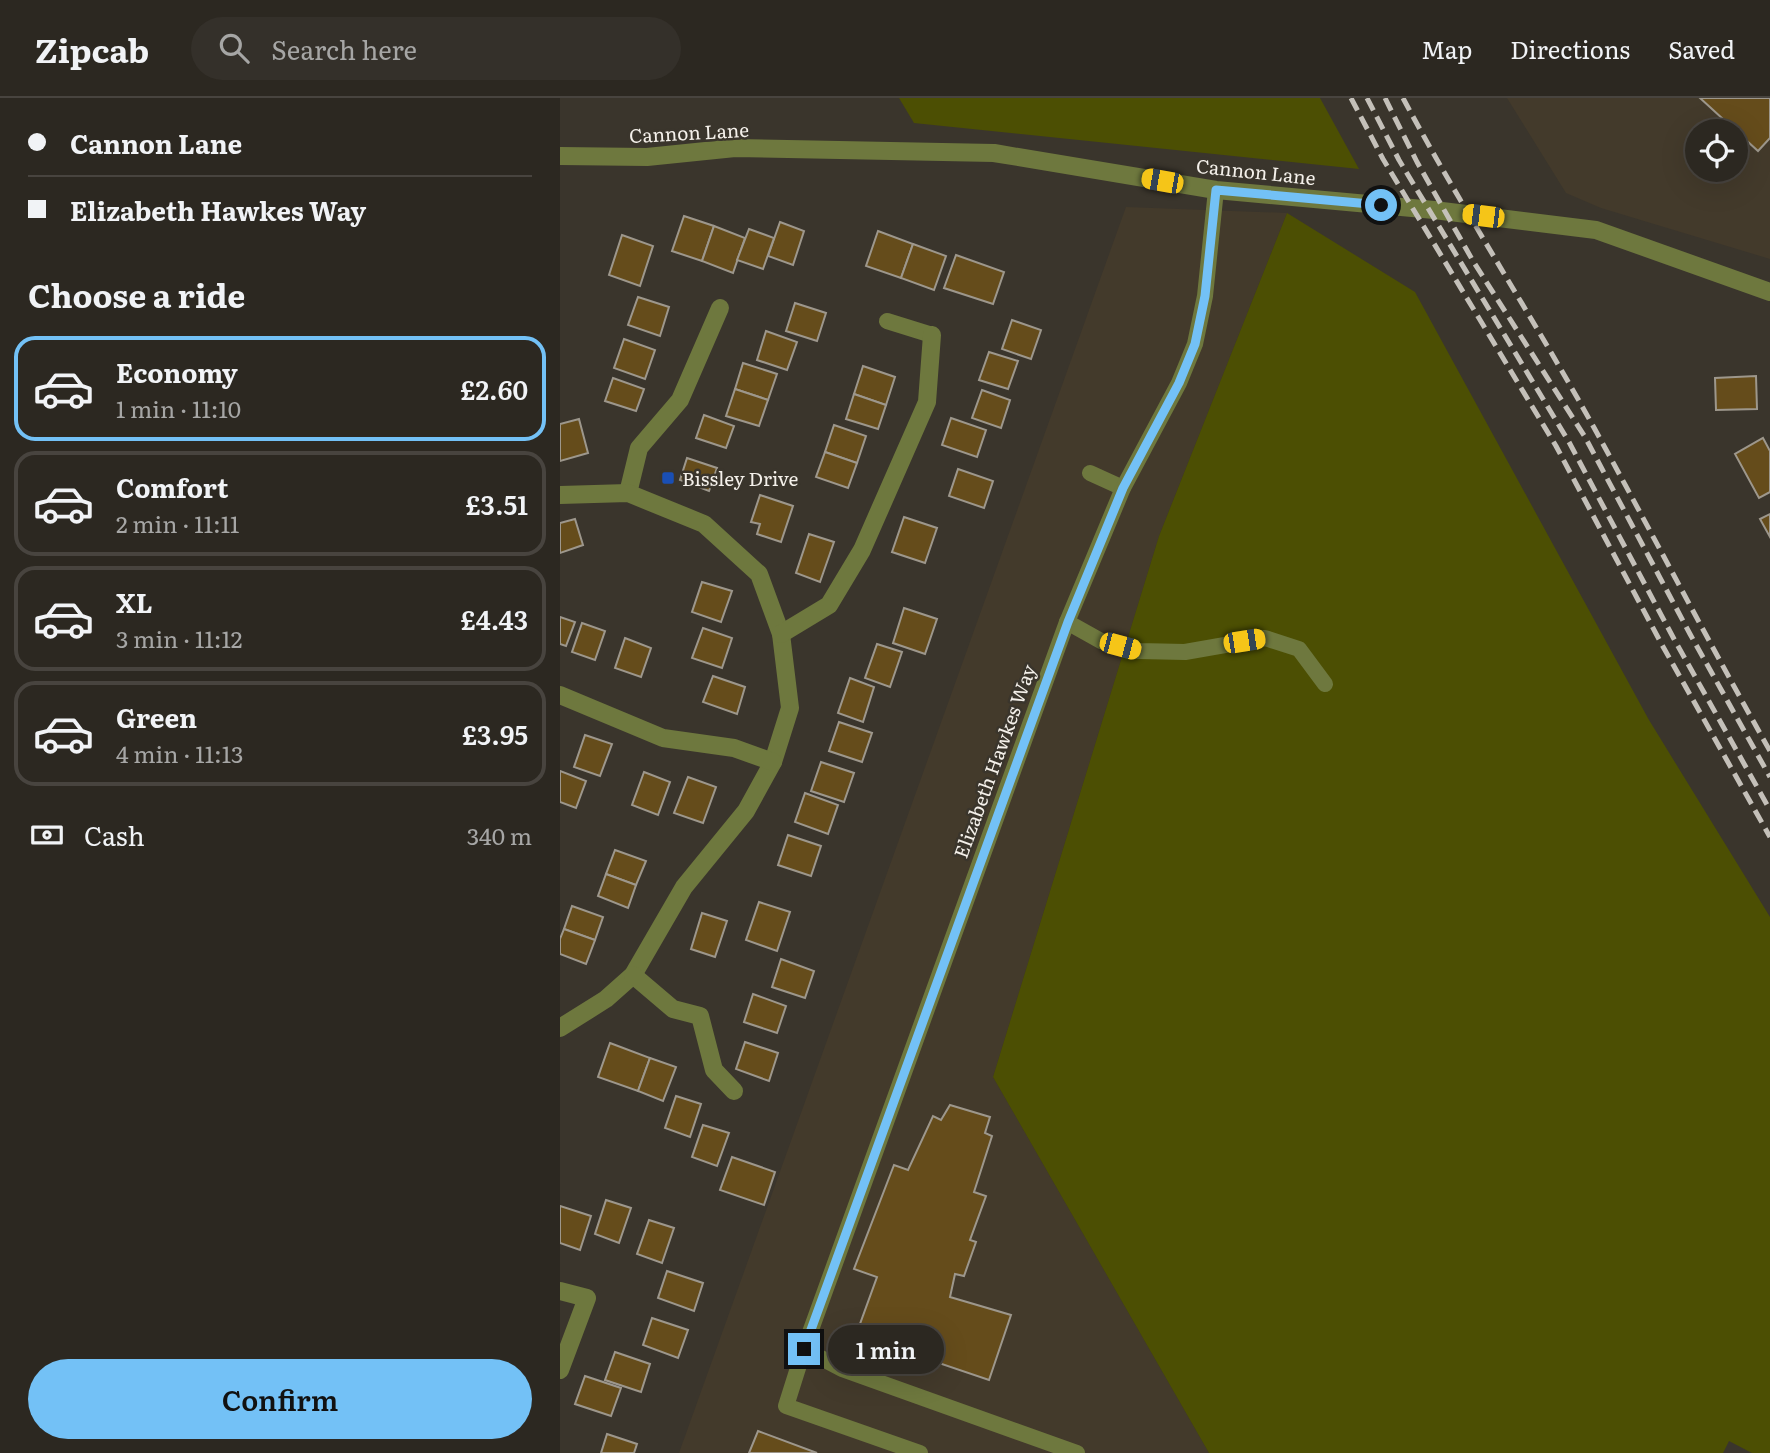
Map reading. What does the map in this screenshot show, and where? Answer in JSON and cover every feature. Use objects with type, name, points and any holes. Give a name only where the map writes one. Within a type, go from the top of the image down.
[{"type":"street","name":"Cannon Lane","points":[[560,156],[647,157],[735,148],[994,153],[1216,190],[1434,210],[1596,230],[1770,292]]},
{"type":"street","points":[[628,493],[639,448],[680,400],[720,309]]},
{"type":"street","points":[[780,634],[830,605],[862,550],[927,402],[932,335]]},
{"type":"street","points":[[560,495],[628,493],[704,524],[759,574],[780,634],[790,708],[773,762],[746,811],[684,887],[633,975],[606,999],[560,1028]]},
{"type":"street","points":[[560,695],[663,738],[734,748],[773,762]]},
{"type":"street","points":[[633,975],[673,1009],[700,1016],[714,1070],[734,1091]]},
{"type":"street","points":[[560,1291],[587,1298],[560,1370]]},
{"type":"lane","name":"Elizabeth Hawkes Way","points":[[920,1453],[786,1406],[804,1349],[1068,622],[1123,488],[1179,383],[1195,344],[1205,296],[1216,190]]},
{"type":"lane","points":[[887,321],[932,335]]},
{"type":"lane","points":[[1090,473],[1123,488]]},
{"type":"lane","points":[[1068,622],[1101,641],[1139,651],[1185,652],[1265,638],[1299,649],[1325,684]]},
{"type":"lane","points":[[804,1349],[842,1369],[1077,1453]]},
{"type":"shaded area","points":[[899,98],[1320,98],[1359,169],[914,123]]},
{"type":"shaded area","points":[[1507,98],[1770,98],[1770,259],[1601,208],[1566,193]]},
{"type":"shaded area","points":[[1126,207],[1287,213],[1159,536],[993,1077],[1209,1453],[679,1453]]},
{"type":"shaded area","points":[[1287,213],[1415,292],[1649,720],[1770,917],[1770,1453],[1752,1453],[1729,1441],[1723,1453],[1209,1453],[993,1077],[1159,536]]},
{"type":"building","points":[[1700,98],[1770,98],[1770,138],[1758,151],[1748,142],[1748,119],[1723,119]]},
{"type":"building","points":[[684,216],[714,226],[702,261],[672,251]]},
{"type":"building","points":[[780,222],[804,231],[793,265],[768,256]]},
{"type":"building","points":[[714,226],[745,238],[733,273],[702,261]]},
{"type":"building","points":[[749,229],[774,238],[763,269],[737,260]]},
{"type":"building","points":[[878,231],[913,244],[901,278],[866,266]]},
{"type":"building","points":[[622,235],[653,246],[640,286],[609,275]]},
{"type":"building","points":[[913,244],[946,256],[934,290],[901,278]]},
{"type":"building","points":[[956,255],[1004,272],[993,304],[944,288]]},
{"type":"building","points":[[638,297],[669,307],[660,336],[628,325]]},
{"type":"building","points":[[795,303],[826,313],[817,341],[786,331]]},
{"type":"building","points":[[1012,320],[1041,330],[1031,359],[1002,349]]},
{"type":"building","points":[[766,331],[797,342],[787,370],[757,360]]},
{"type":"building","points":[[624,339],[655,350],[645,379],[614,368]]},
{"type":"building","points":[[989,352],[1018,361],[1008,389],[979,380]]},
{"type":"building","points":[[743,363],[777,374],[768,400],[735,389]]},
{"type":"building","points":[[863,366],[895,377],[886,405],[854,394]]},
{"type":"building","points":[[1756,376],[1757,409],[1716,410],[1715,378]]},
{"type":"building","points":[[613,378],[644,389],[636,411],[605,401]]},
{"type":"building","points":[[735,389],[768,400],[759,426],[726,416]]},
{"type":"building","points":[[982,390],[1010,400],[1001,428],[972,418]]},
{"type":"building","points":[[854,394],[886,405],[878,429],[846,419]]},
{"type":"building","points":[[704,415],[734,426],[726,448],[696,438]]},
{"type":"building","points":[[951,418],[986,430],[977,457],[942,445]]},
{"type":"building","points":[[579,419],[588,453],[560,461],[560,424]]},
{"type":"building","points":[[834,425],[866,436],[857,463],[825,452]]},
{"type":"building","points":[[1763,438],[1770,451],[1770,492],[1759,498],[1735,454]]},
{"type":"building","points":[[825,452],[857,463],[848,488],[816,477]]},
{"type":"building","points":[[687,458],[717,468],[709,491],[680,480]]},
{"type":"building","points":[[958,469],[993,481],[984,508],[949,496]]},
{"type":"building","points":[[760,495],[793,506],[781,542],[757,534],[760,524],[751,522]]},
{"type":"building","points":[[1770,514],[1770,537],[1760,519]]},
{"type":"building","points":[[904,517],[937,528],[925,563],[892,552]]},
{"type":"building","points":[[575,519],[583,545],[560,553],[560,523]]},
{"type":"building","points":[[809,534],[834,542],[820,582],[796,573]]},
{"type":"building","points":[[702,582],[732,591],[721,622],[692,612]]},
{"type":"building","points":[[904,608],[937,619],[925,654],[893,643]]},
{"type":"building","points":[[560,617],[575,622],[566,646],[560,644]]},
{"type":"building","points":[[582,623],[605,631],[595,660],[572,652]]},
{"type":"building","points":[[703,628],[732,638],[722,668],[692,658]]},
{"type":"building","points":[[625,638],[651,648],[641,677],[615,668]]},
{"type":"building","points":[[877,644],[902,652],[890,687],[865,678]]},
{"type":"building","points":[[713,676],[745,687],[737,714],[703,702]]},
{"type":"building","points":[[850,678],[874,687],[863,722],[838,713]]},
{"type":"building","points":[[839,722],[872,733],[862,762],[829,751]]},
{"type":"building","points":[[585,735],[612,744],[600,776],[574,767]]},
{"type":"building","points":[[821,762],[854,773],[844,802],[811,791]]},
{"type":"building","points":[[560,771],[586,781],[576,808],[560,802]]},
{"type":"building","points":[[644,772],[670,782],[658,815],[632,805]]},
{"type":"building","points":[[688,777],[716,787],[703,823],[674,813]]},
{"type":"building","points":[[805,793],[838,805],[828,834],[795,822]]},
{"type":"building","points":[[788,835],[821,846],[811,876],[778,865]]},
{"type":"building","points":[[615,850],[646,861],[636,885],[606,874]]},
{"type":"building","points":[[606,874],[636,885],[628,908],[598,896]]},
{"type":"building","points":[[759,902],[790,912],[777,951],[746,940]]},
{"type":"building","points":[[572,906],[603,917],[595,940],[564,929]]},
{"type":"building","points":[[702,913],[727,921],[715,957],[691,949]]},
{"type":"building","points":[[564,929],[595,940],[586,964],[560,954],[560,939]]},
{"type":"building","points":[[781,959],[814,971],[805,998],[772,987]]},
{"type":"building","points":[[753,994],[786,1006],[777,1033],[744,1022]]},
{"type":"building","points":[[745,1042],[778,1053],[769,1081],[736,1069]]},
{"type":"building","points":[[610,1043],[650,1058],[638,1091],[598,1077]]},
{"type":"building","points":[[650,1058],[676,1067],[663,1101],[638,1091]]},
{"type":"building","points":[[676,1096],[701,1104],[690,1137],[665,1128]]},
{"type":"building","points":[[950,1105],[990,1117],[985,1133],[992,1136],[974,1192],[986,1196],[970,1240],[976,1242],[964,1276],[955,1274],[950,1297],[1011,1315],[989,1380],[856,1335],[877,1277],[854,1269],[894,1165],[908,1170],[933,1116],[941,1120]]},
{"type":"building","points":[[703,1125],[729,1133],[717,1166],[692,1157]]},
{"type":"building","points":[[732,1157],[775,1172],[764,1205],[720,1190]]},
{"type":"building","points":[[606,1200],[631,1208],[619,1243],[595,1234]]},
{"type":"building","points":[[560,1206],[591,1216],[580,1250],[560,1243]]},
{"type":"building","points":[[649,1220],[674,1228],[662,1263],[637,1254]]},
{"type":"building","points":[[667,1271],[703,1283],[694,1311],[658,1298]]},
{"type":"building","points":[[652,1318],[688,1330],[678,1358],[643,1345]]},
{"type":"building","points":[[615,1352],[650,1364],[641,1392],[605,1380]]},
{"type":"building","points":[[585,1376],[621,1388],[611,1416],[575,1404]]},
{"type":"building","points":[[758,1431],[817,1453],[749,1453]]},
{"type":"building","points":[[607,1434],[637,1444],[634,1453],[601,1453]]},
{"type":"railway","points":[[1351,98],[1383,159],[1556,446],[1661,643],[1770,837]]},
{"type":"railway","points":[[1367,98],[1399,160],[1569,442],[1674,639],[1770,810]]},
{"type":"railway","points":[[1385,98],[1417,162],[1473,261],[1585,437],[1770,777]]},
{"type":"railway","points":[[1403,98],[1592,424],[1770,751]]},
{"type":"place","name":"Bissley Drive","points":[[668,478]]},
{"type":"route","points":[[804,1349],[1068,622],[1123,488],[1179,383],[1195,344],[1205,296],[1216,190],[1381,205]]}]
